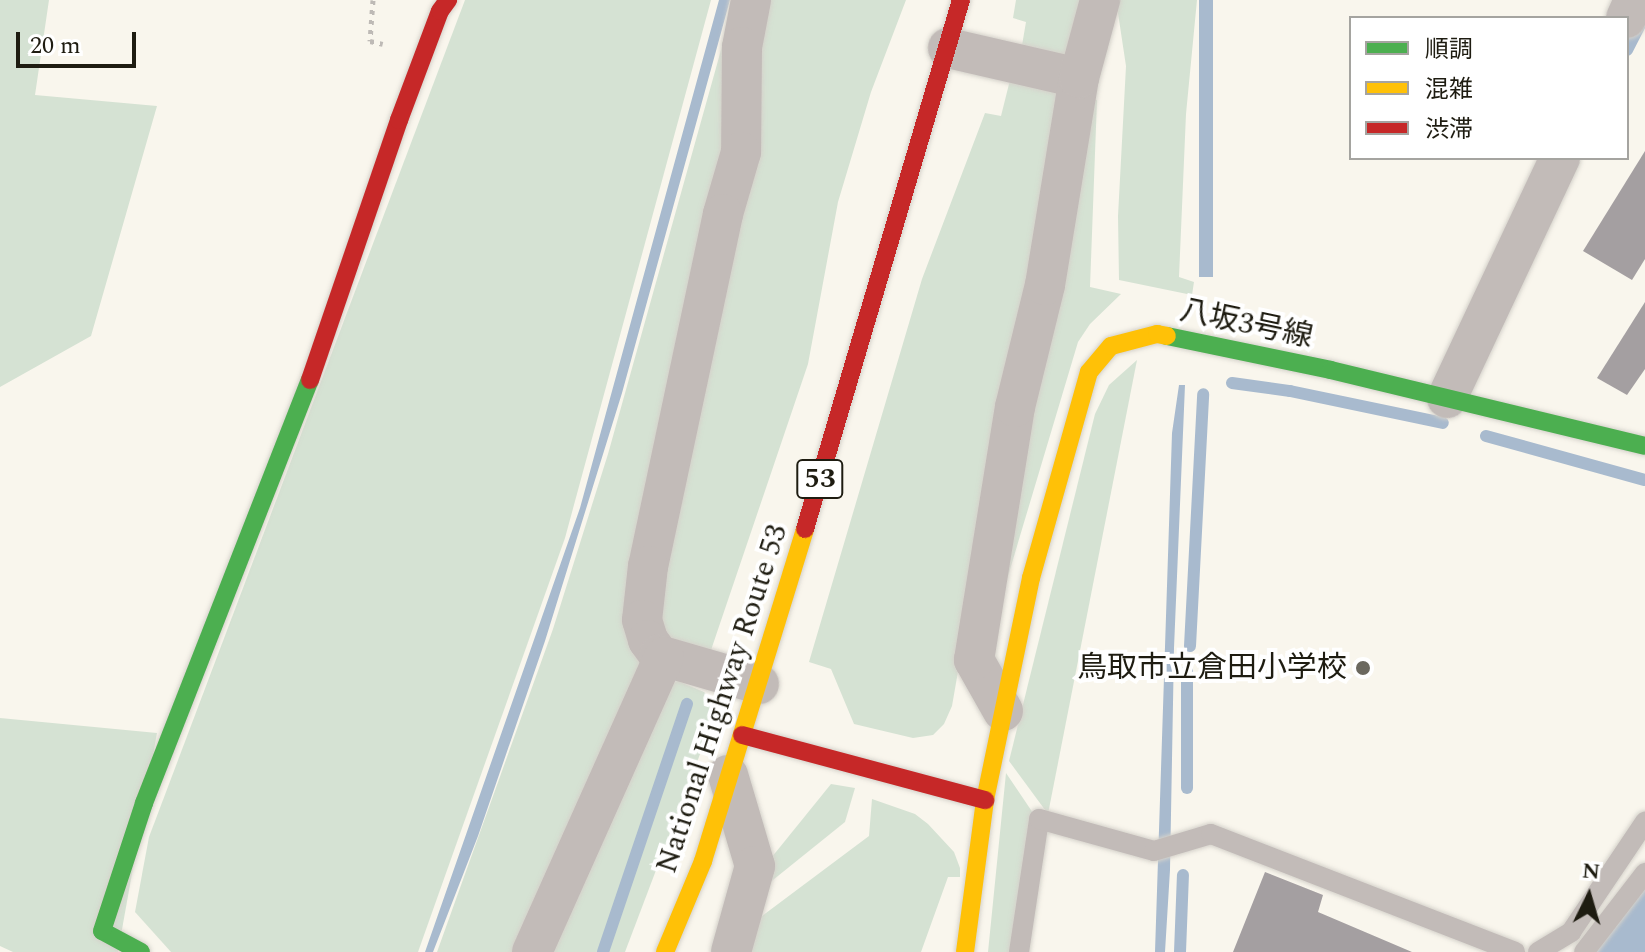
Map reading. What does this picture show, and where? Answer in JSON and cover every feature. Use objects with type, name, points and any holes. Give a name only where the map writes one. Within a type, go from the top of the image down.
[{"type":"main road","points":[[141,952],[102,931],[144,803],[296,422],[399,120],[440,11],[448,0]]},
{"type":"main road","name":"National Highway Route 53","points":[[665,952],[703,861],[759,684],[961,0]]},
{"type":"main road","name":"八坂3号線","points":[[965,952],[985,800],[1031,578],[1089,372],[1111,346],[1157,334],[1447,398],[1645,446]]},
{"type":"main road","points":[[742,735],[985,800]]},
{"type":"street","points":[[751,0],[742,47],[741,152],[723,214],[646,582],[642,620],[648,640],[664,657],[759,684]]},
{"type":"street","points":[[1003,711],[974,660],[1015,407],[1045,285],[1079,78],[1100,0]]},
{"type":"street","points":[[948,48],[1079,78]]},
{"type":"street","points":[[1447,398],[1559,160]]},
{"type":"street","points":[[532,952],[664,657]]},
{"type":"street","points":[[728,775],[755,866],[731,952]]},
{"type":"lane","points":[[1019,952],[1039,819],[1154,851],[1211,834],[1515,952]]},
{"type":"lane","points":[[1538,952],[1571,932],[1645,822]]},
{"type":"lane","points":[[1584,952],[1645,873]]},
{"type":"green space","points":[[0,0],[49,0],[35,95],[157,106],[91,336],[0,387]]},
{"type":"green space","points":[[465,0],[711,0],[565,538],[418,952],[171,952],[135,912],[149,837]]},
{"type":"green space","points":[[735,0],[728,120],[641,665],[519,952],[437,952],[553,629],[608,454]]},
{"type":"green space","points":[[761,0],[906,0],[871,92],[838,202],[808,364],[709,656],[677,648],[653,621]]},
{"type":"green space","points":[[1016,0],[1087,0],[1071,62],[1020,57],[1026,22],[1013,18]]},
{"type":"green space","points":[[1116,0],[1197,0],[1186,114],[1179,277],[1194,282],[1192,295],[1119,280],[1118,216],[1126,66]]},
{"type":"green space","points":[[1011,76],[1061,80],[952,706],[944,724],[933,735],[913,738],[854,724],[831,669],[809,662],[922,279],[985,113],[1001,116]]},
{"type":"green space","points":[[1085,96],[1097,100],[1090,287],[1121,294],[1090,324],[1078,342],[988,643]]},
{"type":"green space","points":[[1137,360],[1048,814],[1009,761],[1095,414],[1109,385]]},
{"type":"green space","points":[[678,681],[704,692],[712,700],[712,711],[705,741],[625,952],[553,952],[668,686]]},
{"type":"green space","points":[[0,718],[157,733],[118,952],[13,952],[0,946]]},
{"type":"green space","points":[[1006,773],[1033,813],[1030,817],[1015,952],[988,952]]},
{"type":"green space","points":[[831,784],[855,788],[845,822],[763,888],[763,868]]},
{"type":"green space","points":[[872,799],[915,814],[928,824],[954,852],[960,868],[960,877],[948,877],[921,952],[740,952],[746,928],[869,836]]},
{"type":"water","points":[[719,0],[730,0],[622,393],[545,641],[478,836],[433,952],[425,952],[580,508]]},
{"type":"water","points":[[1199,0],[1213,0],[1213,277],[1199,277]]},
{"type":"water","points":[[1179,385],[1185,385],[1174,648],[1170,870],[1165,952],[1155,952],[1172,433]]},
{"type":"water","points":[[1645,885],[1645,952],[1594,952]]},
{"type":"building","points":[[1645,151],[1645,259],[1632,280],[1583,251]]},
{"type":"building","points":[[1645,302],[1645,369],[1627,395],[1597,378]]},
{"type":"building","points":[[1265,872],[1323,895],[1318,912],[1412,952],[1233,952]]},
{"type":"waterway","points":[[1629,46],[1642,21]]},
{"type":"waterway","points":[[1232,383],[1290,391],[1443,423]]},
{"type":"waterway","points":[[1190,646],[1203,394]]},
{"type":"waterway","points":[[1486,436],[1645,480]]},
{"type":"waterway","points":[[1187,671],[1187,788]]},
{"type":"waterway","points":[[603,952],[687,704]]},
{"type":"waterway","points":[[1180,952],[1183,875]]},
{"type":"traffic: fast","points":[[1167,336],[1331,370],[1645,446]]},
{"type":"traffic: fast","points":[[141,952],[102,931],[144,803],[310,380]]},
{"type":"traffic: slow","points":[[965,952],[985,800],[1031,578],[1089,372],[1111,346],[1157,334],[1167,336]]},
{"type":"traffic: slow","points":[[665,952],[703,861],[805,529]]},
{"type":"traffic: jam","points":[[310,380],[399,120],[440,11],[448,0]]},
{"type":"traffic: jam","points":[[805,529],[961,0]]},
{"type":"traffic: jam","points":[[742,735],[985,800]]},
{"type":"place","name":"鳥取市立倉田小学校","points":[[1363,668]]}]
